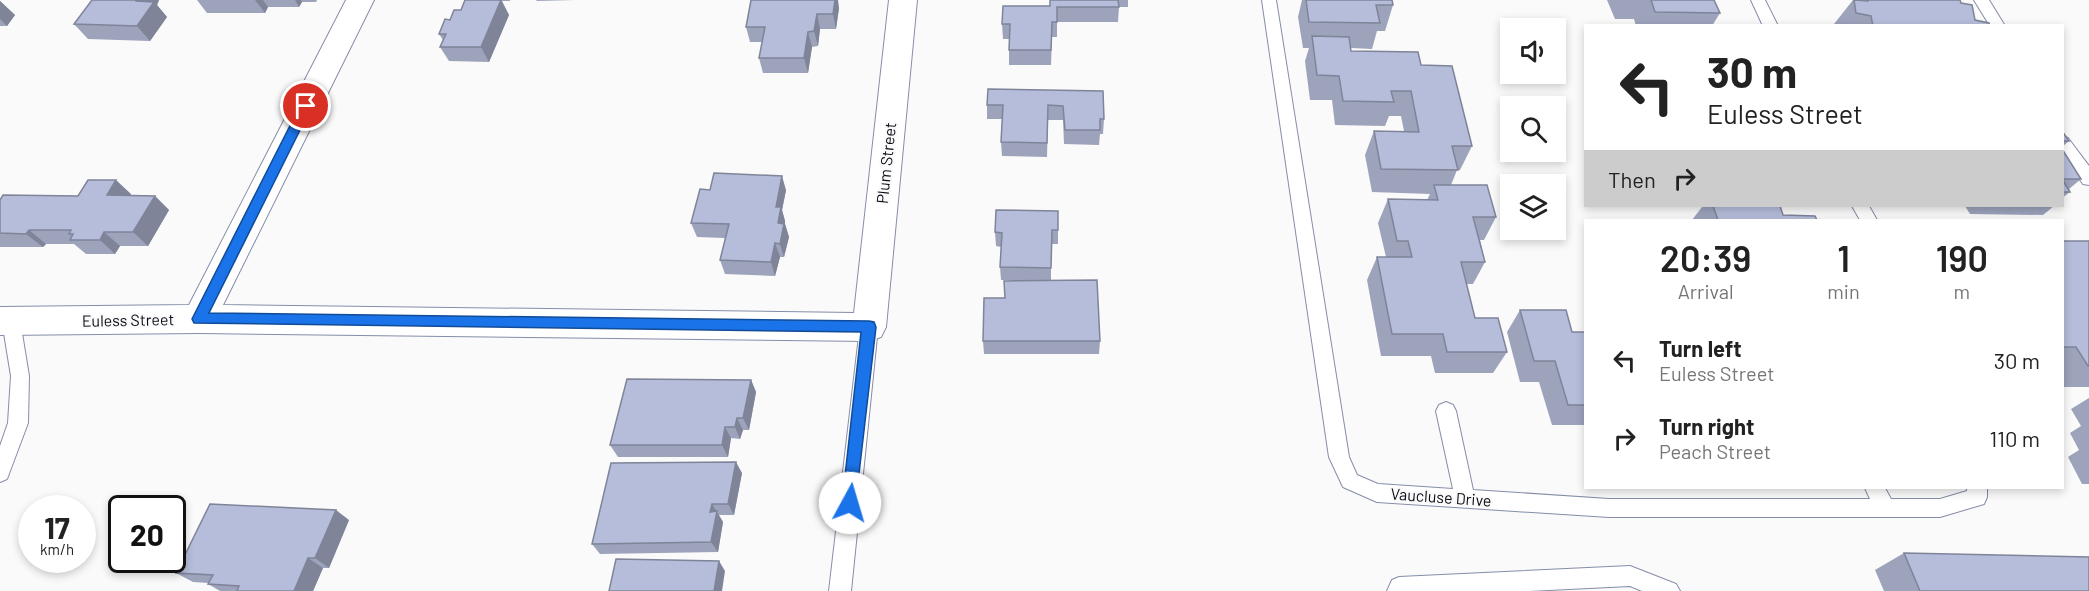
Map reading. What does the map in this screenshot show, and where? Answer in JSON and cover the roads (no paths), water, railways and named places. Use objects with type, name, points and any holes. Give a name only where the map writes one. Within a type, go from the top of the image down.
[{"type":"street","points":[[199,319],[360,0]]},
{"type":"street","name":"Plum Street","points":[[869,327],[903,0]]},
{"type":"street","name":"Euless Street","points":[[6,321],[199,319],[869,327]]},
{"type":"lane","name":"Vaucluse Drive","points":[[1269,0],[1339,457],[1350,481],[1377,493],[1609,508],[1940,508],[1977,496],[1977,489]]},
{"type":"lane","points":[[1758,0],[1770,24]]},
{"type":"lane","points":[[1981,0],[1997,24]]},
{"type":"lane","points":[[2064,145],[2089,179]]},
{"type":"lane","points":[[0,473],[18,423],[20,376],[6,321]]},
{"type":"lane","points":[[840,591],[869,327]]},
{"type":"lane","points":[[1446,411],[1465,499]]},
{"type":"lane","points":[[1876,489],[1885,508]]},
{"type":"lane","points":[[1398,589],[1630,576],[1669,591]]}]
